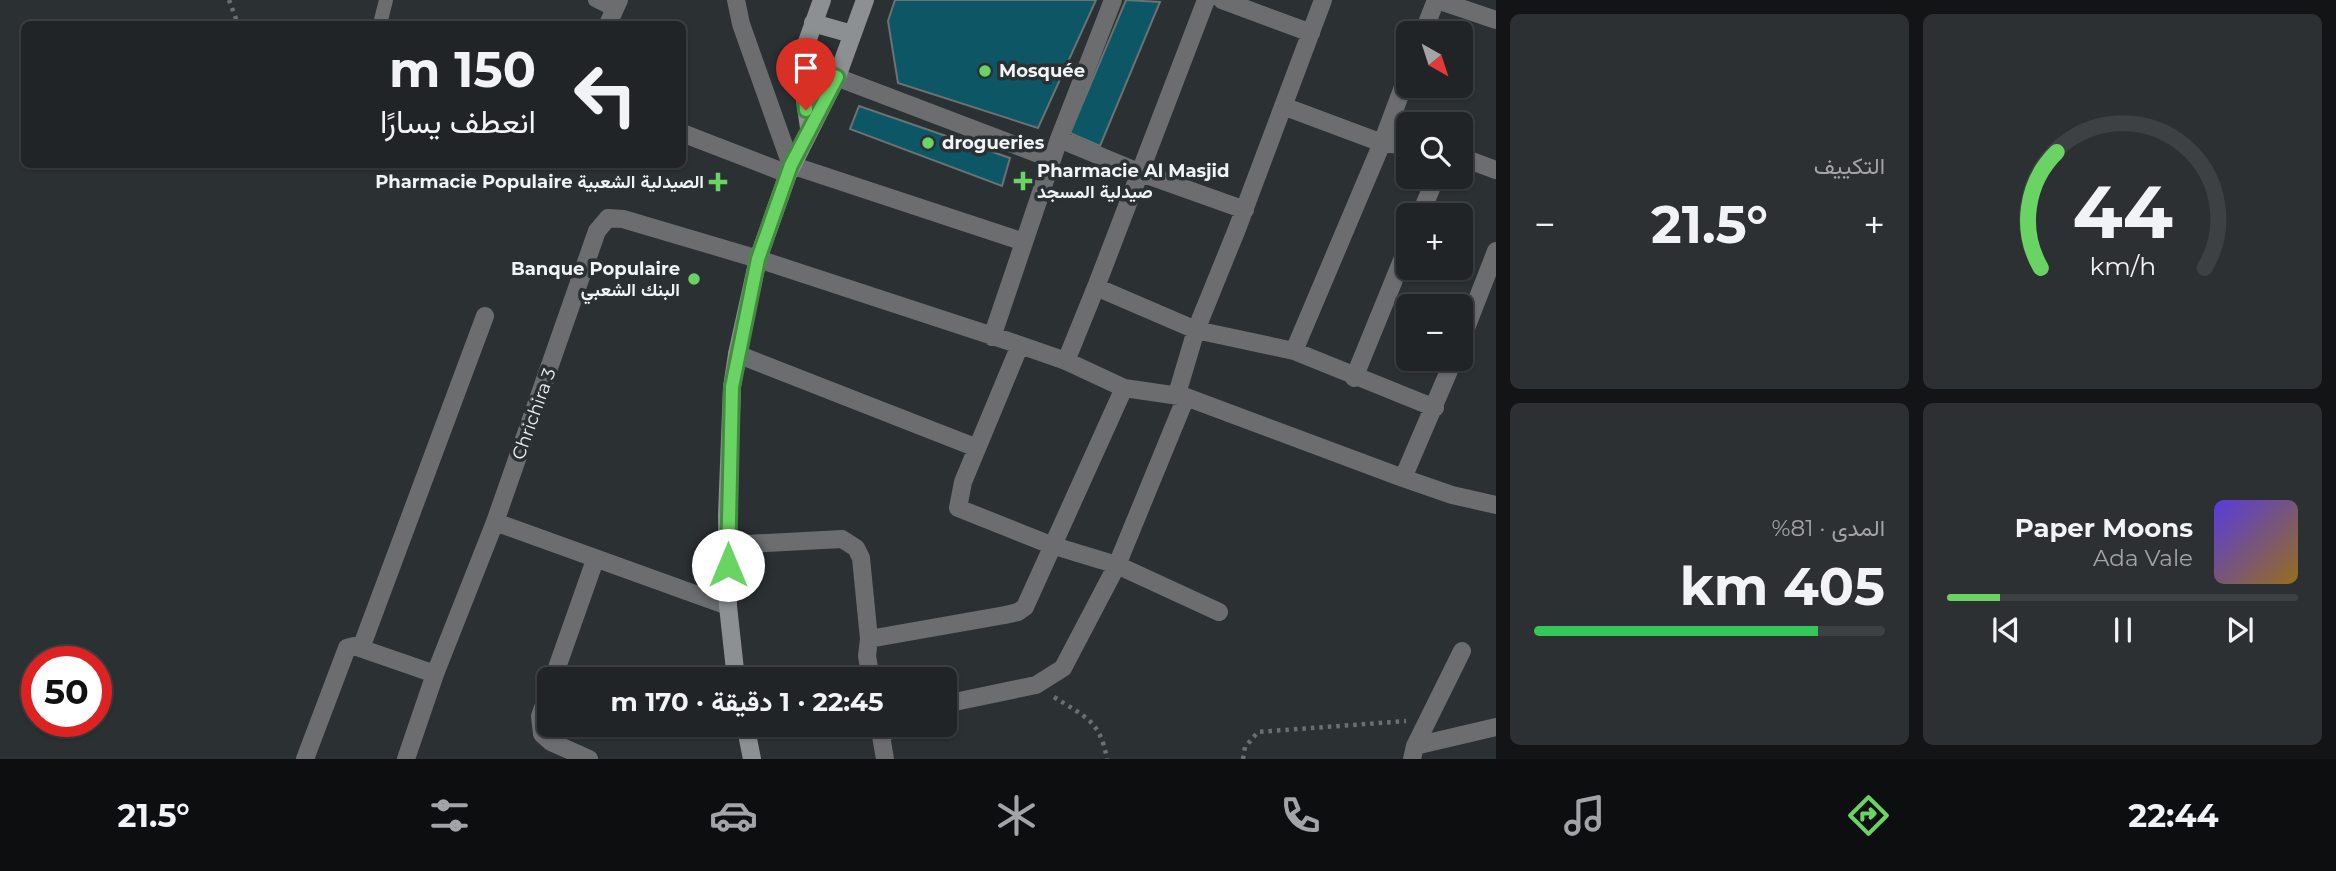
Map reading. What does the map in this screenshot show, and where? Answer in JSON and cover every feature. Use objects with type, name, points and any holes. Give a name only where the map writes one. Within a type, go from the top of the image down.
[{"type":"main road","points":[[809,128],[803,53],[822,0]]},
{"type":"main road","points":[[735,667],[728,606],[727,545],[731,400],[737,354],[758,259],[789,169],[837,77],[865,0]]},
{"type":"main road","points":[[813,23],[852,34]]},
{"type":"main road","points":[[748,737],[752,759]]},
{"type":"street","points":[[736,0],[741,24],[789,169]]},
{"type":"street","points":[[992,337],[1059,139],[1113,0]]},
{"type":"street","points":[[1066,361],[1206,0]]},
{"type":"street","points":[[1222,0],[1311,33]]},
{"type":"street","points":[[957,701],[1036,685],[1063,668],[1117,565],[1181,395],[1196,330],[1245,210],[1323,0]]},
{"type":"street","points":[[1428,21],[1436,0],[1496,20]]},
{"type":"street","points":[[802,64],[1052,159]]},
{"type":"street","points":[[1294,351],[1399,98]]},
{"type":"street","points":[[1283,106],[1382,143],[1396,145]]},
{"type":"street","points":[[686,134],[1024,242]]},
{"type":"street","points":[[1059,139],[1141,173],[1245,210]]},
{"type":"street","points":[[1473,161],[1496,170]]},
{"type":"street","name":"Chrichira 3","points":[[406,759],[435,674],[495,523],[597,231],[604,220],[614,217],[623,219],[758,259]]},
{"type":"street","points":[[1473,310],[1496,251]]},
{"type":"street","points":[[758,259],[1066,361],[1124,388],[1181,395],[1403,478],[1452,495],[1496,505]]},
{"type":"street","points":[[1354,378],[1396,275]]},
{"type":"street","points":[[1096,287],[1196,330],[1294,351],[1354,378],[1435,408]]},
{"type":"street","points":[[361,649],[485,316]]},
{"type":"street","points":[[1020,345],[963,482],[958,508],[1051,545],[1117,565],[1219,611]]},
{"type":"street","points":[[737,354],[977,448]]},
{"type":"street","points":[[1403,478],[1449,371]]},
{"type":"street","points":[[869,639],[1018,612],[1031,596],[1051,545],[1124,388]]},
{"type":"street","points":[[495,523],[728,606]]},
{"type":"street","points":[[727,545],[842,538],[850,543],[861,558],[869,639],[869,667]]},
{"type":"street","points":[[557,667],[595,560]]},
{"type":"street","points":[[305,759],[342,656],[350,646],[435,674]]},
{"type":"street","points":[[1414,753],[1462,651]]},
{"type":"street","points":[[1414,753],[1496,727]]},
{"type":"street","points":[[545,737],[589,759]]},
{"type":"street","points":[[881,737],[885,759]]},
{"type":"lane","points":[[381,21],[386,0]]},
{"type":"lane","points":[[595,0],[614,11]]},
{"type":"path","points":[[229,0],[237,21]]},
{"type":"path","points":[[1036,685],[1089,720],[1103,737],[1107,759]]},
{"type":"path","points":[[1243,759],[1245,747],[1258,732],[1428,719]]},
{"type":"building","name":"Mosquée","points":[[895,0],[1096,0],[1038,128],[898,83],[888,21]]},
{"type":"building","points":[[1126,0],[1160,2],[1100,146],[1070,133]]},
{"type":"building","name":"drogueries","points":[[859,106],[1010,158],[1002,186],[850,129]]},
{"type":"place","name":"Mosquée","points":[[985,71]]},
{"type":"place","name":"drogueries","points":[[928,143]]},
{"type":"place","name":"Pharmacie Al Masjid صيدلية المسجد","points":[[1023,181]]},
{"type":"place","name":"Pharmacie Populaire الصيدلية الشعبية","points":[[718,182]]},
{"type":"place","name":"Banque Populaire البنك الشعبي","points":[[694,279]]},
{"type":"route","points":[[728,565],[732,387],[758,259],[791,165],[837,77],[802,64],[806,110]]}]
